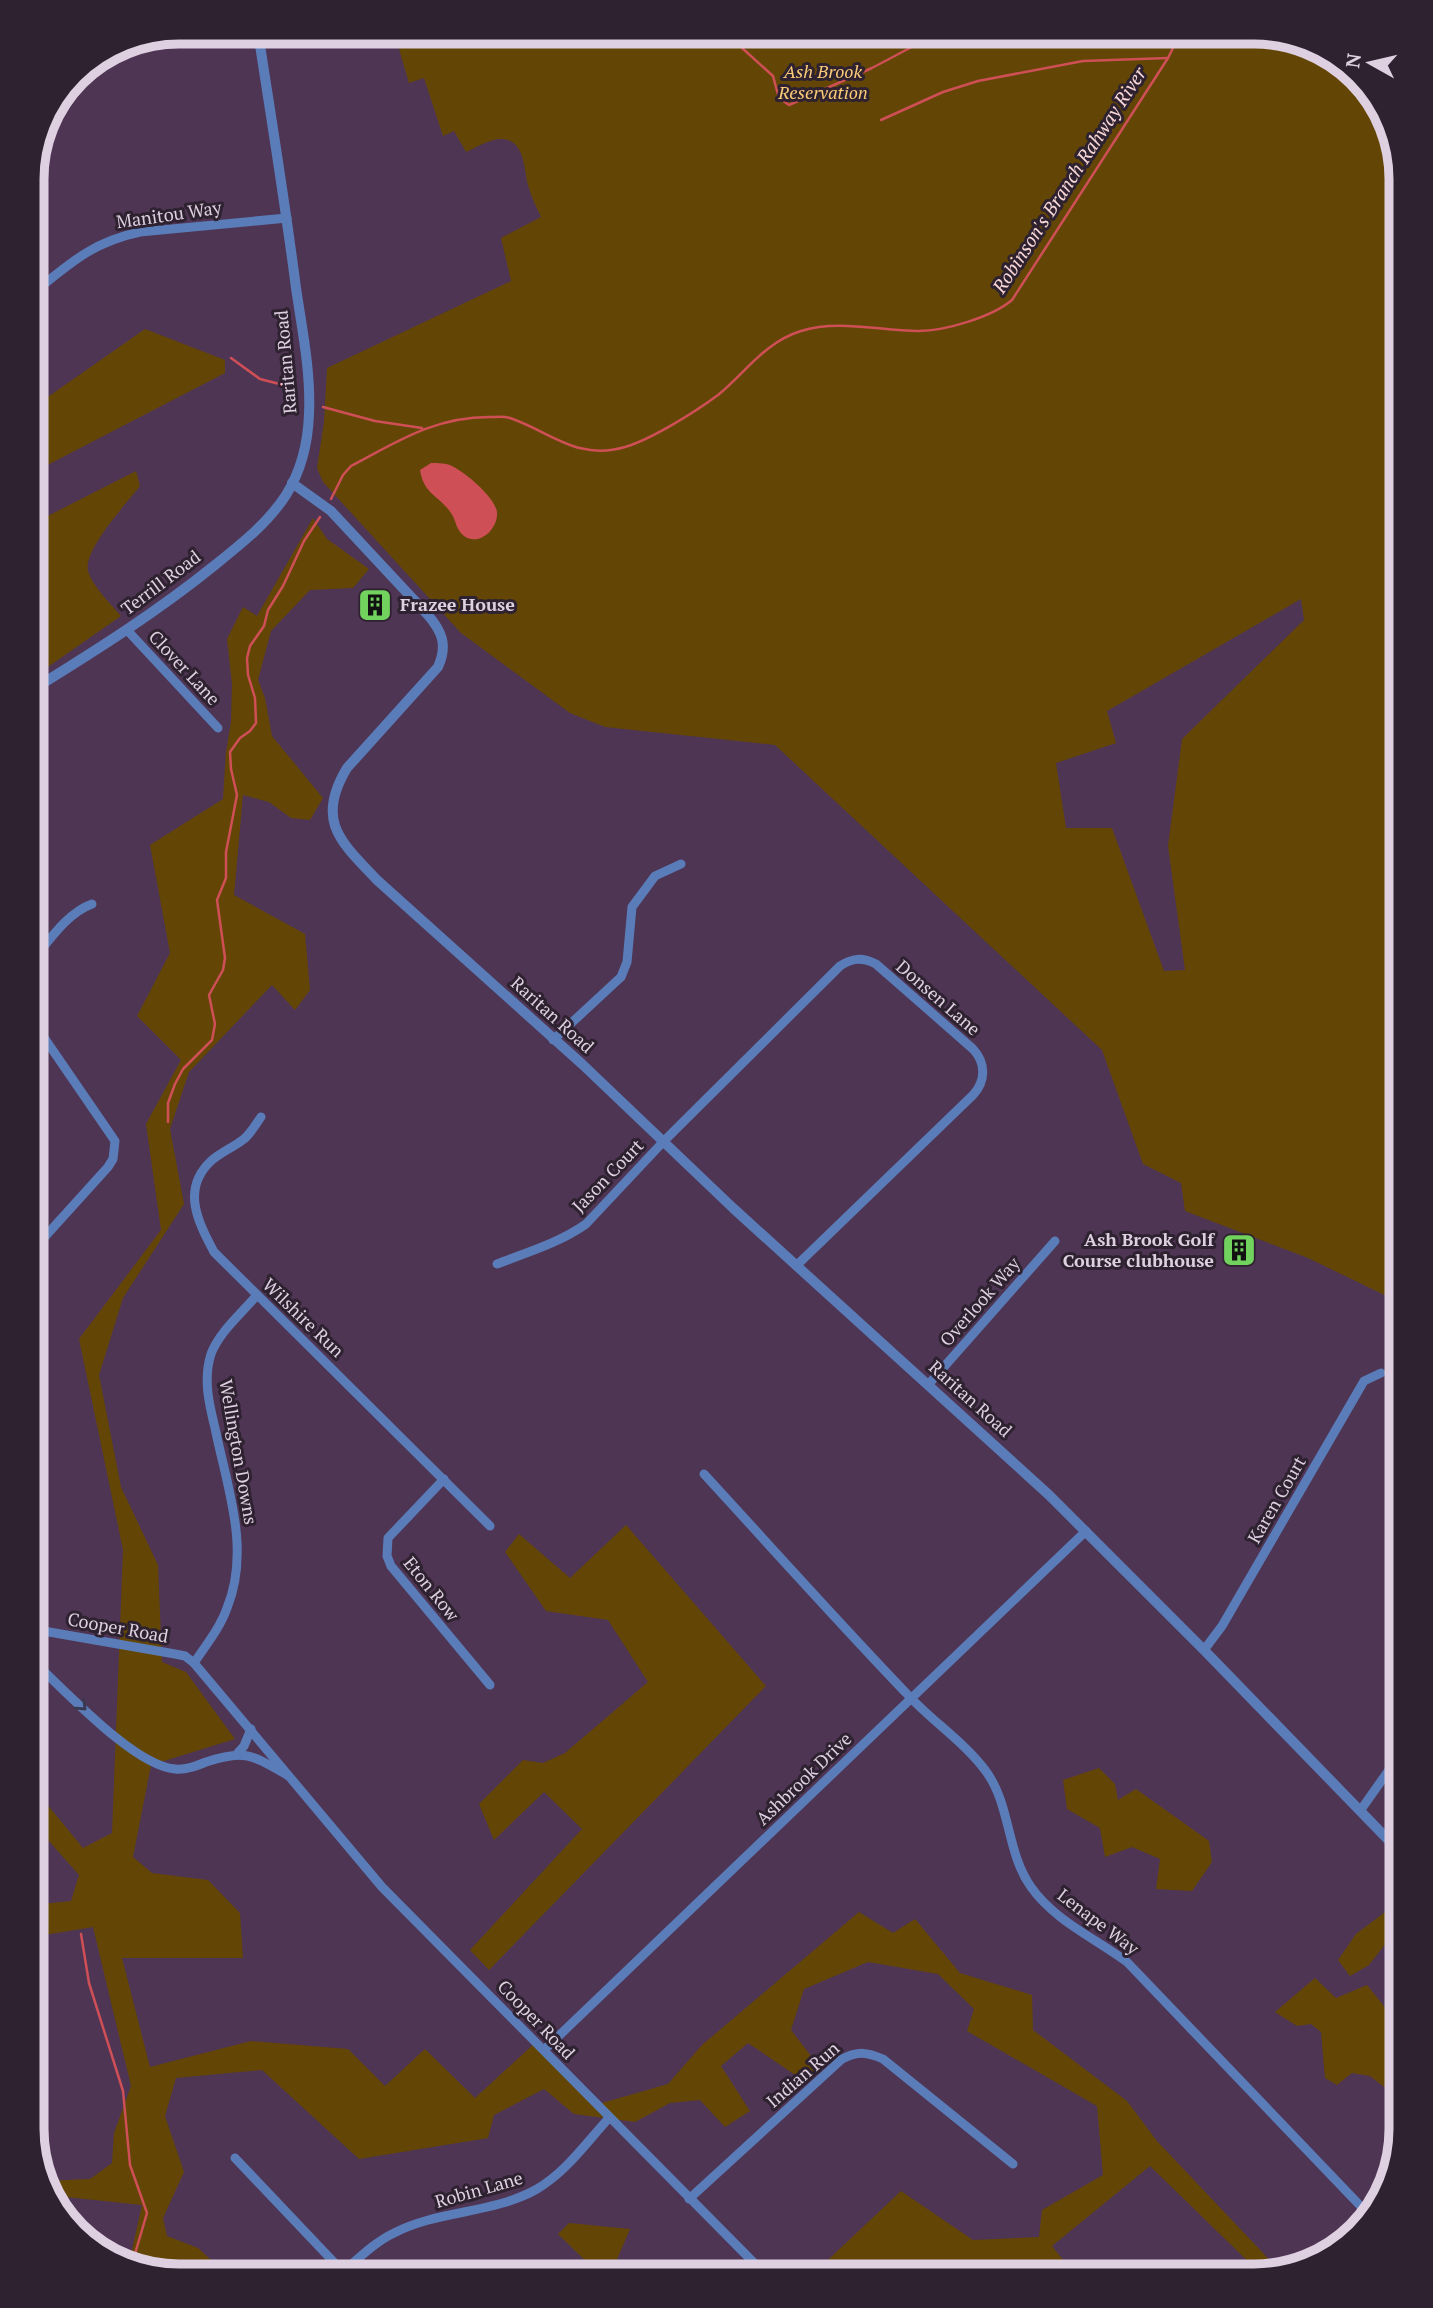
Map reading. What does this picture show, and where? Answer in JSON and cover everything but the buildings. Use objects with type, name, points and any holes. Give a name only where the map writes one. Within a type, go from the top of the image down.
[{"type":"street","name":"Raritan Road","points":[[260,44],[287,218],[310,395],[307,438],[292,483],[331,511],[434,622],[444,645],[438,667],[347,768],[333,800],[332,818],[335,829],[348,850],[377,880],[1086,1531],[1389,1840]]},
{"type":"street","name":"Manitou Way","points":[[44,285],[94,246],[117,236],[287,218]]},
{"type":"street","name":"Terrill Road","points":[[44,682],[175,597],[266,521],[292,483]]},
{"type":"street","name":"Clover Lane","points":[[127,630],[218,727]]},
{"type":"street","points":[[554,1040],[621,977],[627,962],[632,907],[655,876],[681,864]]},
{"type":"street","points":[[44,948],[73,915],[92,904]]},
{"type":"street","name":"Donsen Lane","points":[[663,1142],[847,961],[862,959],[876,964],[973,1049],[983,1069],[978,1090],[797,1265]]},
{"type":"street","points":[[44,1037],[115,1141],[115,1150],[108,1167],[44,1238]]},
{"type":"street","name":"Wilshire Run","points":[[261,1117],[245,1138],[213,1159],[195,1187],[194,1201],[198,1223],[214,1252],[489,1526]]},
{"type":"street","name":"Jason Court","points":[[497,1264],[546,1246],[586,1224],[663,1142]]},
{"type":"street","name":"Overlook Way","points":[[928,1385],[1055,1241]]},
{"type":"street","name":"Wellington Downs","points":[[194,1663],[224,1616],[237,1570],[237,1528],[206,1379],[209,1362],[219,1339],[257,1295]]},
{"type":"street","name":"Karen Court","points":[[1205,1650],[1222,1626],[1364,1381],[1381,1373]]},
{"type":"street","name":"Lenape Way","points":[[704,1474],[911,1699],[983,1768],[995,1785],[1014,1850],[1031,1888],[1068,1923],[1127,1962],[1363,2209]]},
{"type":"street","name":"Eton Row","points":[[444,1479],[388,1538],[387,1556],[391,1566],[490,1685]]},
{"type":"street","name":"Ashbrook Drive","points":[[544,2050],[1086,1531]]},
{"type":"street","name":"Cooper Road","points":[[44,1631],[185,1656],[194,1663],[382,1887],[755,2264]]},
{"type":"street","points":[[44,1671],[125,1746],[157,1765],[177,1770],[237,1754],[244,1746],[251,1729]]},
{"type":"street","name":"Cooper Road","points":[[237,1754],[261,1760],[291,1777]]},
{"type":"street","points":[[1360,1811],[1389,1771]]},
{"type":"street","name":"Indian Run","points":[[689,2199],[842,2059],[855,2052],[867,2052],[883,2059],[1013,2164]]},
{"type":"street","name":"Robin Lane","points":[[355,2264],[374,2246],[394,2233],[512,2200],[534,2191],[557,2176],[609,2118]]},
{"type":"street","points":[[234,2158],[335,2264]]},
{"type":"green space","name":"Ash Brook Reservation","points":[[410,44],[1263,44],[1298,51],[1329,66],[1335,71],[1335,98],[1362,98],[1385,143],[1389,178],[1389,1297],[1308,1258],[1185,1211],[1181,1183],[1143,1164],[1102,1050],[775,745],[605,727],[570,713],[461,633],[323,482],[317,468],[324,422],[327,368],[511,281],[501,238],[541,217],[529,189],[520,150],[516,145],[498,139],[466,152],[454,131],[443,136],[424,78],[409,83],[399,49]],"holes":[[[1301,599],[1304,620],[1182,739],[1168,846],[1185,970],[1164,971],[1112,828],[1066,828],[1056,763],[1116,743],[1107,711]]]},
{"type":"green space","points":[[145,329],[225,360],[225,373],[44,467],[44,400]]},
{"type":"green space","points":[[136,471],[140,486],[99,539],[88,562],[88,571],[94,583],[121,616],[44,670],[44,518]]},
{"type":"green space","points":[[313,518],[327,539],[369,569],[353,588],[310,590],[271,631],[258,680],[265,698],[272,736],[323,798],[310,820],[291,818],[269,802],[243,795],[234,895],[305,934],[310,990],[295,1010],[272,985],[189,1072],[170,1129],[184,1204],[123,1298],[99,1375],[121,1487],[158,1565],[162,1662],[186,1672],[235,1739],[151,1765],[133,1857],[152,1873],[208,1880],[240,1913],[243,1958],[122,1958],[150,2067],[251,2041],[348,2049],[385,2086],[425,2049],[475,2098],[536,2042],[595,2105],[668,2084],[702,2045],[859,1912],[893,1933],[915,1919],[960,1973],[1032,1995],[1033,2030],[1127,2101],[1157,2141],[1272,2263],[1251,2264],[1150,2166],[1052,2246],[1066,2264],[824,2264],[901,2191],[973,2240],[1039,2237],[1042,2210],[1103,2175],[1097,2106],[967,2031],[974,2009],[938,1974],[868,1962],[804,1989],[791,2030],[821,2069],[804,2081],[748,2043],[721,2066],[750,2111],[725,2127],[700,2100],[670,2103],[635,2122],[574,2114],[544,2089],[494,2115],[488,2138],[359,2159],[262,2070],[176,2078],[165,2116],[184,2172],[163,2218],[167,2236],[198,2248],[215,2264],[170,2264],[131,2255],[142,2205],[62,2197],[54,2181],[90,2179],[112,2163],[114,2133],[131,2086],[93,1927],[44,1935],[44,1904],[71,1901],[79,1875],[44,1836],[44,1801],[83,1848],[112,1833],[123,1550],[79,1339],[161,1230],[146,1124],[181,1060],[137,1016],[170,953],[150,845],[223,799],[232,684],[227,639],[243,607],[257,616]]},
{"type":"green space","points":[[626,1525],[766,1686],[489,1970],[470,1950],[582,1829],[544,1792],[494,1840],[479,1804],[523,1760],[543,1763],[565,1753],[648,1682],[608,1620],[546,1611],[505,1552],[519,1534],[570,1578]]},
{"type":"green space","points":[[1099,1768],[1115,1784],[1118,1800],[1136,1789],[1209,1841],[1212,1862],[1192,1891],[1156,1889],[1160,1859],[1132,1847],[1105,1857],[1100,1828],[1067,1809],[1063,1780]]},
{"type":"green space","points":[[1389,1909],[1389,1939],[1369,1965],[1350,1976],[1338,1960],[1356,1934]]},
{"type":"green space","points":[[1315,1978],[1336,1998],[1367,1985],[1384,2006],[1389,2020],[1389,2091],[1370,2076],[1352,2073],[1337,2085],[1325,2078],[1321,2032],[1311,2024],[1297,2026],[1275,2012]]},
{"type":"green space","points":[[569,2223],[630,2229],[615,2264],[589,2264],[558,2234]]},
{"type":"shaded area","points":[[431,463],[447,464],[458,469],[492,501],[496,507],[497,519],[491,530],[482,538],[470,539],[461,534],[451,513],[428,490],[420,470]]},
{"type":"waterway","points":[[739,44],[773,76],[779,98],[789,105],[872,68],[917,44]]},
{"type":"waterway","name":"Robinson's Branch Rahway River","points":[[331,499],[343,475],[351,466],[433,426],[469,418],[505,417],[578,448],[608,450],[625,447],[660,432],[698,409],[718,395],[766,350],[801,331],[830,326],[904,331],[941,329],[993,312],[1012,300],[1175,44]]},
{"type":"waterway","points":[[881,120],[943,92],[978,81],[1083,61],[1168,58]]},
{"type":"waterway","points":[[231,358],[260,379],[291,387]]},
{"type":"waterway","points":[[323,407],[375,421],[422,428]]},
{"type":"waterway","points":[[168,1122],[168,1103],[175,1084],[183,1069],[212,1040],[215,1024],[209,995],[223,970],[225,958],[217,900],[226,878],[226,852],[237,795],[230,752],[256,723],[255,698],[248,675],[247,658],[250,646],[264,626],[268,610],[283,586],[304,541],[320,517]]},
{"type":"waterway","points":[[81,1934],[89,1983],[123,2091],[130,2165],[147,2213],[134,2257]]},
{"type":"place","name":"Frazee House","points":[[375,605]]},
{"type":"place","name":"Ash Brook Golf Course clubhouse","points":[[1239,1250]]}]
